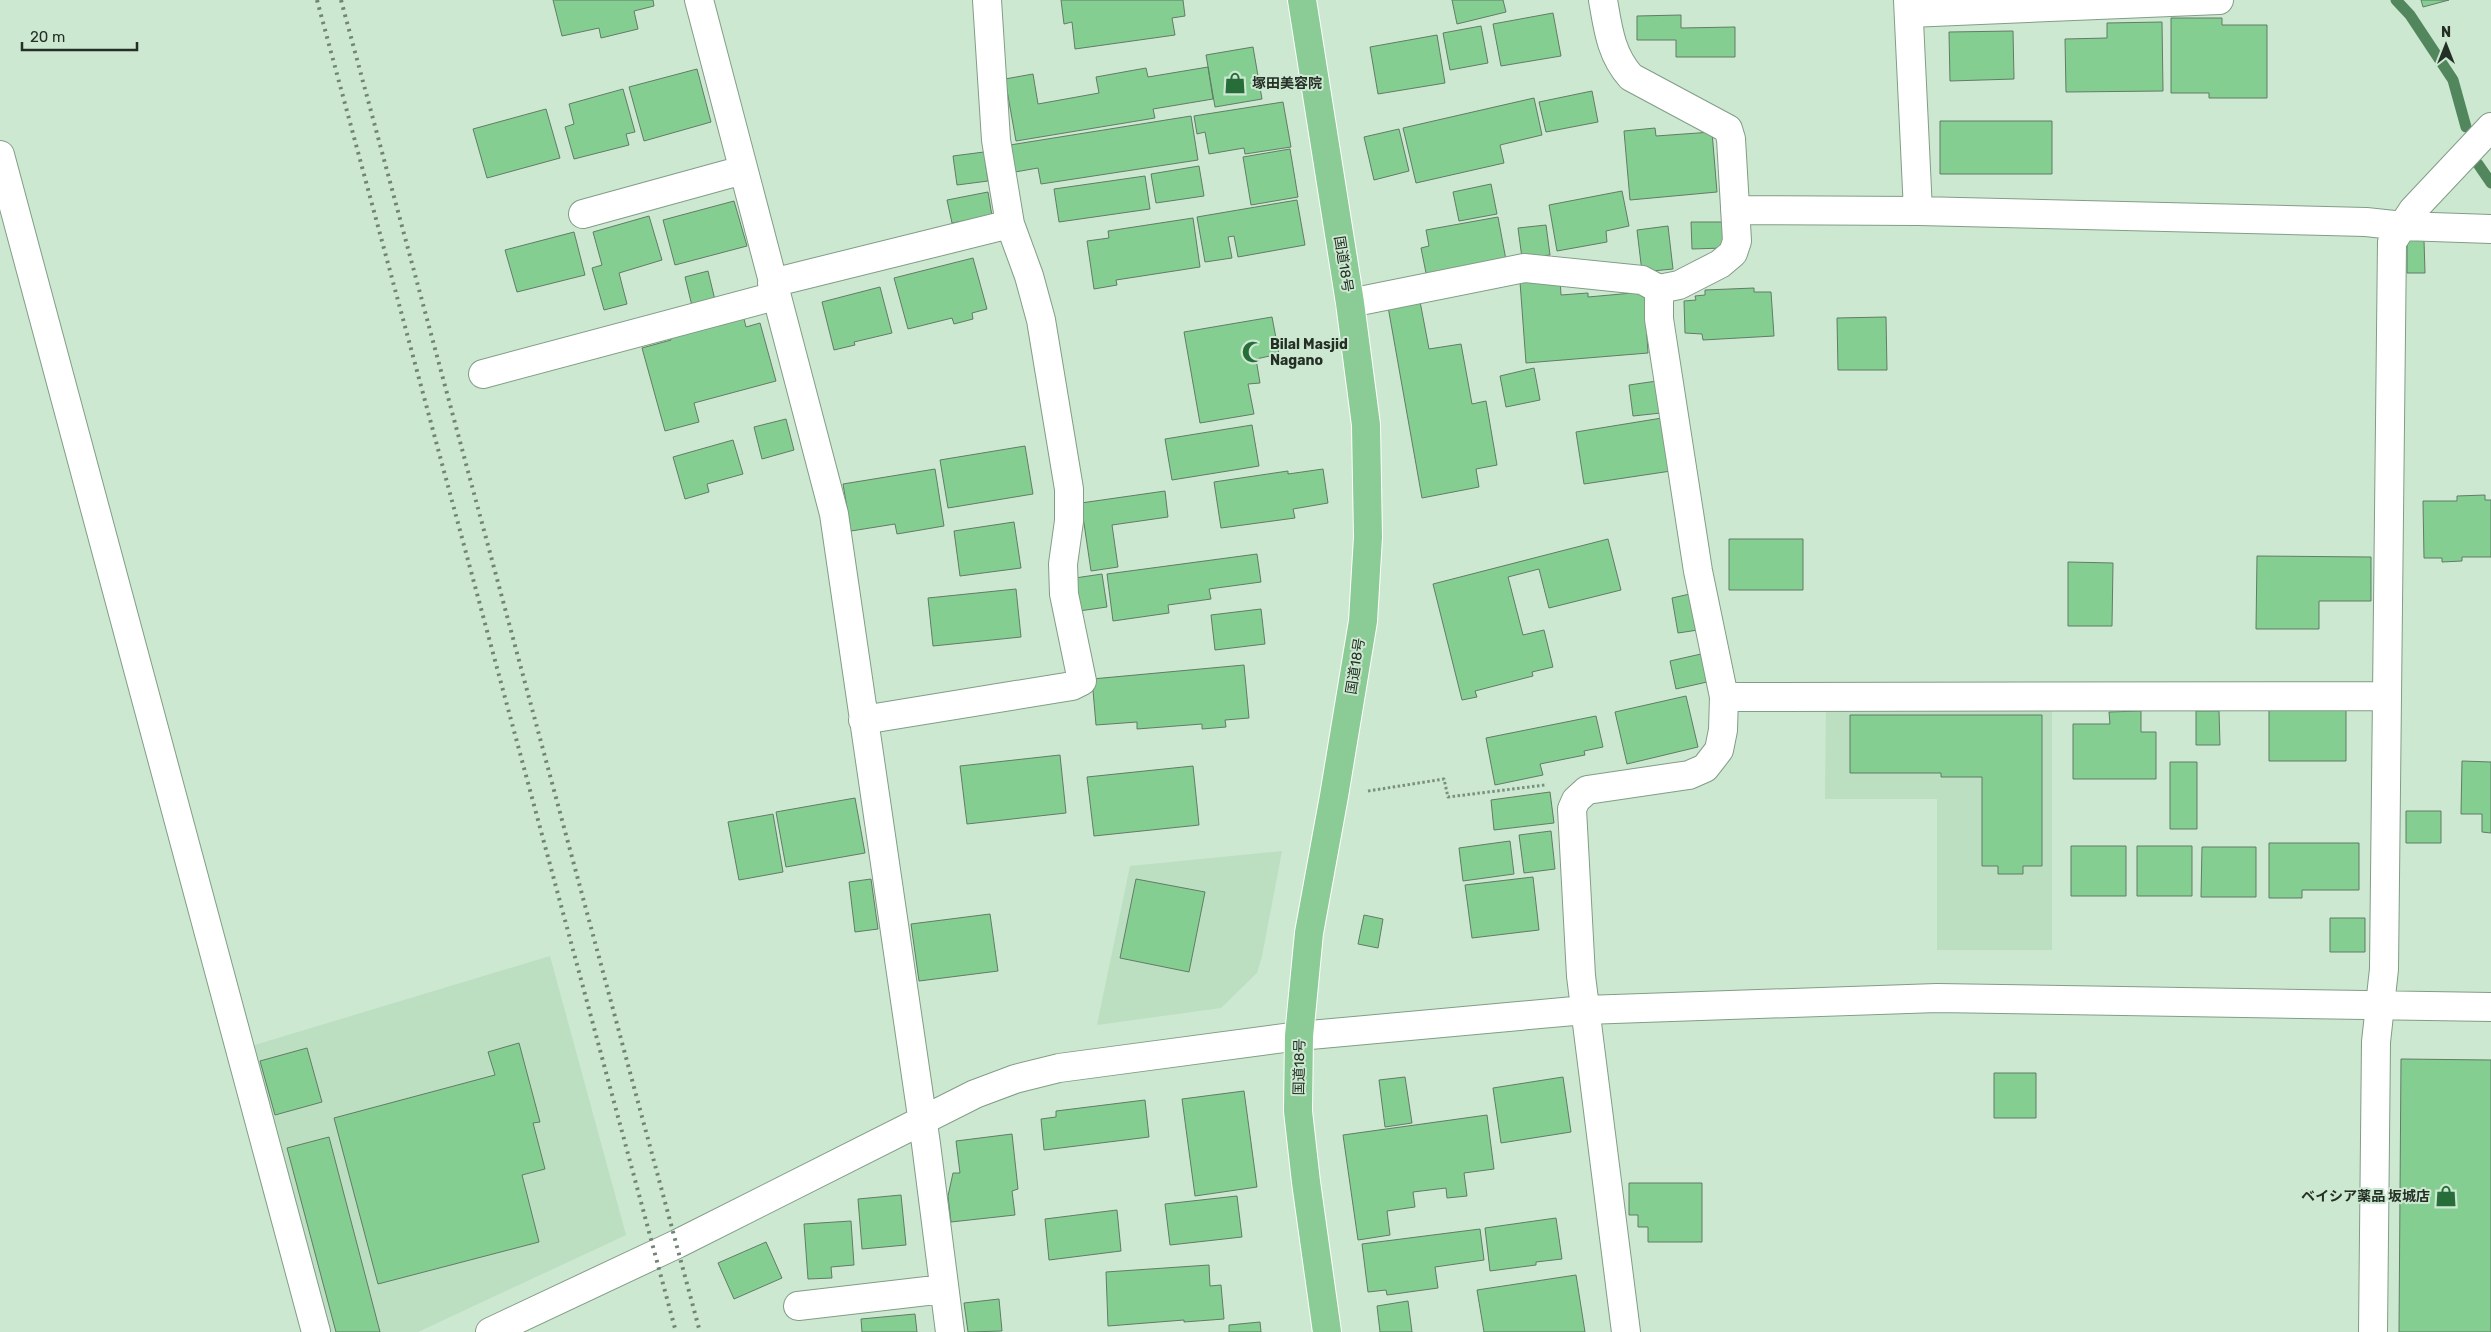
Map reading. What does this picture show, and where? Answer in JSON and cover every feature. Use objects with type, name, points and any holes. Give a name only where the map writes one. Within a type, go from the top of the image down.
[{"type":"highway","name":"国道18号","points":[[1302,0],[1350,303],[1366,425],[1368,537],[1363,621],[1309,933],[1299,1036],[1298,1110],[1327,1332]]},
{"type":"street","points":[[699,0],[834,514],[922,1120],[950,1332]]},
{"type":"street","points":[[863,720],[1072,686],[1082,681],[1064,594],[1063,564],[1069,521],[1069,489],[1040,320],[1029,276],[1010,224],[996,140],[987,0]]},
{"type":"street","points":[[1350,303],[1524,268],[1642,280],[1659,288],[1679,285],[1720,264],[1733,253],[1737,241],[1731,140],[1728,129],[1631,77],[1620,64],[1612,46],[1603,0]]},
{"type":"street","points":[[1918,211],[1909,6],[2219,0]]},
{"type":"street","points":[[2373,1332],[2376,1042],[2384,968],[2392,242],[2413,210],[2491,127]]},
{"type":"street","points":[[0,155],[316,1332]]},
{"type":"street","points":[[582,214],[743,170]]},
{"type":"street","points":[[1735,210],[1918,211],[2366,222],[2403,226],[2491,228]]},
{"type":"street","points":[[483,374],[1010,224]]},
{"type":"street","points":[[1626,1332],[1581,976],[1572,809],[1576,800],[1588,790],[1689,775],[1705,768],[1719,750],[1723,730],[1724,697],[1698,571],[1659,319],[1659,288]]},
{"type":"street","points":[[1724,697],[2387,696]]},
{"type":"street","points":[[490,1332],[677,1244],[975,1094],[1015,1079],[1059,1068],[1299,1036],[1585,1010],[1937,998],[2491,1007]]},
{"type":"street","points":[[798,1306],[944,1289]]},
{"type":"path","points":[[1334,796],[1444,778],[1448,797],[1559,784],[1588,790]]},
{"type":"shaded area","points":[[1826,705],[2052,706],[2052,950],[1937,950],[1937,799],[1825,799]]},
{"type":"shaded area","points":[[1282,851],[1257,973],[1221,1008],[1097,1025],[1130,866]]},
{"type":"shaded area","points":[[550,956],[626,1235],[418,1332],[327,1332],[248,1047]]},
{"type":"building","points":[[553,0],[653,0],[654,6],[634,11],[638,29],[601,38],[599,28],[562,36]]},
{"type":"building","points":[[1061,0],[1183,0],[1185,16],[1172,18],[1175,35],[1075,49],[1072,22],[1064,24]]},
{"type":"building","points":[[1452,0],[1503,0],[1506,12],[1457,24]]},
{"type":"building","points":[[2421,0],[2449,0],[2423,7]]},
{"type":"building","points":[[1553,13],[1561,56],[1501,66],[1493,24]]},
{"type":"building","points":[[1681,15],[1681,28],[1735,27],[1735,57],[1676,57],[1676,40],[1637,40],[1637,16]]},
{"type":"building","points":[[2171,18],[2222,18],[2222,25],[2267,25],[2267,98],[2209,98],[2209,93],[2171,93]]},
{"type":"building","points":[[2162,22],[2163,91],[2066,92],[2065,39],[2107,38],[2107,23]]},
{"type":"building","points":[[1481,26],[1488,63],[1450,70],[1443,33]]},
{"type":"building","points":[[2013,31],[2014,79],[1950,81],[1949,32]]},
{"type":"building","points":[[1437,35],[1445,83],[1378,94],[1370,47]]},
{"type":"building","name":"塚田美容院","points":[[1253,47],[1262,99],[1215,107],[1206,55]]},
{"type":"building","points":[[1208,67],[1213,99],[1153,109],[1155,118],[1016,141],[1005,79],[1033,74],[1038,104],[1099,93],[1096,77],[1146,68],[1148,77]]},
{"type":"building","points":[[697,69],[711,122],[644,141],[629,87]]},
{"type":"building","points":[[623,89],[635,132],[626,134],[629,145],[574,159],[565,127],[574,124],[569,104]]},
{"type":"building","points":[[1592,91],[1598,122],[1546,132],[1539,102]]},
{"type":"building","points":[[1534,98],[1542,135],[1500,145],[1504,163],[1416,183],[1403,128]]},
{"type":"building","points":[[1283,102],[1291,147],[1245,154],[1244,148],[1209,154],[1205,132],[1197,134],[1194,116]]},
{"type":"building","points":[[546,109],[560,158],[487,178],[473,129]]},
{"type":"building","points":[[1191,116],[1198,160],[1041,184],[1038,168],[1015,172],[1010,145]]},
{"type":"building","points":[[1940,121],[2052,121],[2052,174],[1940,174]]},
{"type":"building","points":[[1655,128],[1656,136],[1712,132],[1717,192],[1630,200],[1624,131]]},
{"type":"building","points":[[1399,129],[1409,171],[1374,180],[1364,137]]},
{"type":"building","points":[[1290,149],[1298,197],[1251,205],[1243,157]]},
{"type":"building","points":[[984,152],[988,181],[957,185],[953,156]]},
{"type":"building","points":[[1199,166],[1204,196],[1156,203],[1151,174]]},
{"type":"building","points":[[1145,176],[1150,209],[1059,222],[1054,189]]},
{"type":"building","points":[[1491,184],[1497,214],[1459,221],[1453,192]]},
{"type":"building","points":[[1622,191],[1629,226],[1606,231],[1607,242],[1557,251],[1549,205]]},
{"type":"building","points":[[988,192],[992,216],[952,223],[947,200]]},
{"type":"building","points":[[1297,200],[1305,245],[1238,257],[1234,236],[1228,237],[1232,258],[1205,262],[1197,217]]},
{"type":"building","points":[[734,201],[747,246],[675,265],[663,220]]},
{"type":"building","points":[[649,216],[662,260],[619,273],[627,304],[604,310],[592,268],[602,265],[593,232]]},
{"type":"building","points":[[1498,217],[1506,260],[1427,278],[1421,248],[1429,246],[1426,230]]},
{"type":"building","points":[[1193,218],[1200,267],[1116,280],[1117,285],[1094,289],[1087,241],[1109,238],[1108,231]]},
{"type":"building","points":[[1691,222],[1723,222],[1723,248],[1692,249]]},
{"type":"building","points":[[1546,225],[1550,255],[1522,258],[1518,228]]},
{"type":"building","points":[[1668,226],[1673,269],[1642,272],[1637,230]]},
{"type":"building","points":[[574,232],[585,275],[517,292],[505,250]]},
{"type":"building","points":[[2407,240],[2424,240],[2425,273],[2407,273]]},
{"type":"building","points":[[973,258],[987,309],[972,313],[973,319],[954,324],[952,318],[908,329],[894,278]]},
{"type":"building","points":[[708,271],[715,300],[692,306],[685,277]]},
{"type":"building","points":[[1560,279],[1561,295],[1588,293],[1588,297],[1644,292],[1648,353],[1526,363],[1520,282]]},
{"type":"building","points":[[880,287],[892,333],[854,342],[855,345],[834,350],[822,302]]},
{"type":"building","points":[[1754,288],[1754,292],[1771,292],[1774,336],[1703,340],[1702,334],[1685,333],[1684,301],[1696,300],[1695,296],[1705,295],[1705,290]]},
{"type":"building","points":[[1419,296],[1429,349],[1461,344],[1472,404],[1486,401],[1497,465],[1476,469],[1479,487],[1422,498],[1387,301]]},
{"type":"building","points":[[743,315],[746,327],[760,323],[776,381],[694,403],[699,422],[665,431],[642,348],[671,340],[670,335]]},
{"type":"building","points":[[1272,317],[1279,354],[1256,359],[1260,383],[1248,384],[1254,414],[1200,423],[1184,332]]},
{"type":"building","points":[[1886,317],[1887,370],[1838,370],[1837,318]]},
{"type":"building","points":[[1534,368],[1540,400],[1506,407],[1500,376]]},
{"type":"building","points":[[1657,381],[1661,413],[1633,416],[1629,385]]},
{"type":"building","points":[[1662,418],[1671,471],[1584,484],[1576,432]]},
{"type":"building","points":[[786,419],[794,450],[762,459],[754,427]]},
{"type":"building","points":[[1252,425],[1259,466],[1172,480],[1165,439]]},
{"type":"building","points":[[733,440],[743,474],[707,484],[709,492],[685,499],[673,457]]},
{"type":"building","points":[[1025,446],[1033,494],[948,508],[940,460]]},
{"type":"building","points":[[935,469],[944,526],[897,534],[895,524],[851,531],[843,484]]},
{"type":"building","points":[[1323,469],[1328,503],[1293,509],[1295,518],[1221,528],[1214,482],[1288,471],[1288,474]]},
{"type":"building","points":[[1165,491],[1168,517],[1112,525],[1118,567],[1091,571],[1081,503]]},
{"type":"building","points":[[2485,495],[2485,500],[2491,500],[2491,557],[2462,557],[2462,561],[2442,562],[2442,558],[2424,558],[2423,501],[2457,501],[2457,496]]},
{"type":"building","points":[[1014,522],[1021,568],[960,576],[954,531]]},
{"type":"building","points":[[1608,539],[1621,590],[1549,608],[1539,569],[1508,577],[1523,635],[1544,630],[1553,667],[1532,672],[1533,676],[1475,691],[1477,697],[1462,700],[1433,584]]},
{"type":"building","points":[[1729,539],[1803,539],[1803,590],[1729,590]]},
{"type":"building","points":[[1257,554],[1261,582],[1209,589],[1211,599],[1168,605],[1169,613],[1113,621],[1107,574]]},
{"type":"building","points":[[2257,556],[2371,557],[2371,601],[2319,601],[2319,629],[2256,629]]},
{"type":"building","points":[[2068,562],[2113,563],[2112,626],[2068,626]]},
{"type":"building","points":[[1102,574],[1107,607],[1079,611],[1075,578]]},
{"type":"building","points":[[1016,589],[1021,637],[933,646],[928,598]]},
{"type":"building","points":[[1690,594],[1698,630],[1678,633],[1672,598]]},
{"type":"building","points":[[1261,609],[1265,644],[1215,650],[1211,615]]},
{"type":"building","points":[[1701,654],[1707,682],[1676,689],[1670,661]]},
{"type":"building","points":[[1244,665],[1249,718],[1225,720],[1226,727],[1202,729],[1202,724],[1137,729],[1137,722],[1096,725],[1092,679]]},
{"type":"building","points":[[1686,696],[1698,747],[1627,764],[1615,712]]},
{"type":"building","points":[[2269,708],[2346,708],[2346,761],[2269,761]]},
{"type":"building","points":[[2141,711],[2141,732],[2156,732],[2156,779],[2073,779],[2073,724],[2110,724],[2109,712]]},
{"type":"building","points":[[2196,711],[2219,711],[2220,745],[2196,745]]},
{"type":"building","points":[[1850,715],[2042,715],[2042,866],[2023,866],[2023,874],[1998,874],[1998,866],[1982,866],[1982,777],[1941,777],[1941,773],[1850,773]]},
{"type":"building","points":[[1596,716],[1603,747],[1584,751],[1585,755],[1540,764],[1543,775],[1495,785],[1486,738]]},
{"type":"building","points":[[1060,755],[1066,813],[967,824],[960,766]]},
{"type":"building","points":[[2462,761],[2491,762],[2491,833],[2482,832],[2482,814],[2461,814]]},
{"type":"building","points":[[2170,762],[2197,762],[2197,829],[2170,829]]},
{"type":"building","points":[[1193,766],[1199,825],[1094,836],[1087,777]]},
{"type":"building","points":[[1550,792],[1554,823],[1494,830],[1491,800]]},
{"type":"building","points":[[855,798],[865,853],[786,867],[776,812]]},
{"type":"building","points":[[2406,811],[2441,811],[2441,843],[2406,843]]},
{"type":"building","points":[[773,814],[783,872],[739,880],[728,822]]},
{"type":"building","points":[[1551,831],[1555,869],[1524,873],[1519,835]]},
{"type":"building","points":[[1510,841],[1514,874],[1463,881],[1459,848]]},
{"type":"building","points":[[2269,843],[2359,843],[2359,890],[2302,890],[2302,898],[2269,898]]},
{"type":"building","points":[[2071,846],[2126,846],[2126,896],[2071,896]]},
{"type":"building","points":[[2137,846],[2192,846],[2192,896],[2137,896]]},
{"type":"building","points":[[2202,847],[2256,847],[2256,897],[2201,897]]},
{"type":"building","points":[[1533,877],[1539,930],[1472,938],[1465,885]]},
{"type":"building","points":[[871,879],[878,929],[855,932],[849,882]]},
{"type":"building","points":[[1136,879],[1205,892],[1189,972],[1120,958]]},
{"type":"building","points":[[990,914],[998,971],[919,981],[911,924]]},
{"type":"building","points":[[1364,915],[1383,919],[1378,948],[1358,944]]},
{"type":"building","points":[[2330,918],[2365,918],[2365,952],[2330,952]]},
{"type":"building","points":[[519,1043],[540,1122],[533,1123],[545,1169],[522,1175],[539,1242],[378,1284],[334,1118],[495,1075],[488,1052]]},
{"type":"building","points":[[307,1048],[322,1102],[275,1115],[260,1061]]},
{"type":"building","name":"ベイシア薬品 坂城店","points":[[2401,1059],[2491,1060],[2491,1332],[2399,1332]]},
{"type":"building","points":[[1994,1073],[2036,1073],[2036,1118],[1994,1118]]},
{"type":"building","points":[[1405,1077],[1412,1123],[1385,1127],[1379,1080]]},
{"type":"building","points":[[1563,1077],[1571,1132],[1501,1143],[1493,1088]]},
{"type":"building","points":[[1244,1091],[1257,1187],[1195,1196],[1182,1099]]},
{"type":"building","points":[[1145,1100],[1149,1137],[1044,1150],[1041,1119],[1056,1117],[1056,1111]]},
{"type":"building","points":[[1487,1115],[1494,1169],[1464,1173],[1467,1196],[1447,1198],[1446,1188],[1413,1192],[1415,1207],[1387,1211],[1390,1235],[1358,1240],[1343,1135]]},
{"type":"building","points":[[1012,1134],[1018,1189],[1012,1191],[1015,1215],[951,1222],[948,1196],[953,1173],[960,1173],[956,1141]]},
{"type":"building","points":[[329,1137],[380,1332],[336,1332],[287,1148]]},
{"type":"building","points":[[1629,1183],[1702,1183],[1702,1242],[1648,1242],[1648,1227],[1638,1227],[1638,1215],[1629,1215]]},
{"type":"building","points":[[901,1195],[906,1245],[862,1249],[858,1199]]},
{"type":"building","points":[[1237,1196],[1242,1237],[1170,1245],[1165,1204]]},
{"type":"building","points":[[1117,1210],[1121,1251],[1049,1260],[1045,1219]]},
{"type":"building","points":[[1556,1218],[1562,1259],[1536,1262],[1536,1265],[1490,1271],[1485,1228]]},
{"type":"building","points":[[851,1221],[854,1265],[831,1267],[832,1278],[808,1279],[804,1224]]},
{"type":"building","points":[[1480,1229],[1484,1260],[1435,1267],[1438,1288],[1387,1295],[1386,1290],[1368,1292],[1362,1244]]},
{"type":"building","points":[[766,1242],[782,1278],[734,1299],[718,1263]]},
{"type":"building","points":[[1209,1265],[1210,1286],[1221,1285],[1224,1319],[1108,1326],[1106,1272]]},
{"type":"building","points":[[1576,1275],[1585,1332],[1484,1332],[1477,1290]]},
{"type":"building","points":[[999,1299],[1002,1331],[968,1332],[964,1303]]},
{"type":"building","points":[[1408,1301],[1412,1332],[1380,1332],[1377,1306]]},
{"type":"building","points":[[915,1314],[917,1332],[862,1332],[861,1319]]},
{"type":"building","points":[[1260,1322],[1261,1332],[1229,1332],[1229,1325]]},
{"type":"waterway","points":[[2396,0],[2410,15],[2453,80],[2466,127]]},
{"type":"waterway","points":[[2478,164],[2491,183]]},
{"type":"railway","points":[[317,0],[676,1332]]},
{"type":"railway","points":[[341,0],[700,1332]]},
{"type":"place","name":"塚田美容院","points":[[1235,83]]},
{"type":"place","name":"Bilal Masjid Nagano","points":[[1253,352]]},
{"type":"place","name":"ベイシア薬品 坂城店","points":[[2446,1196]]}]
